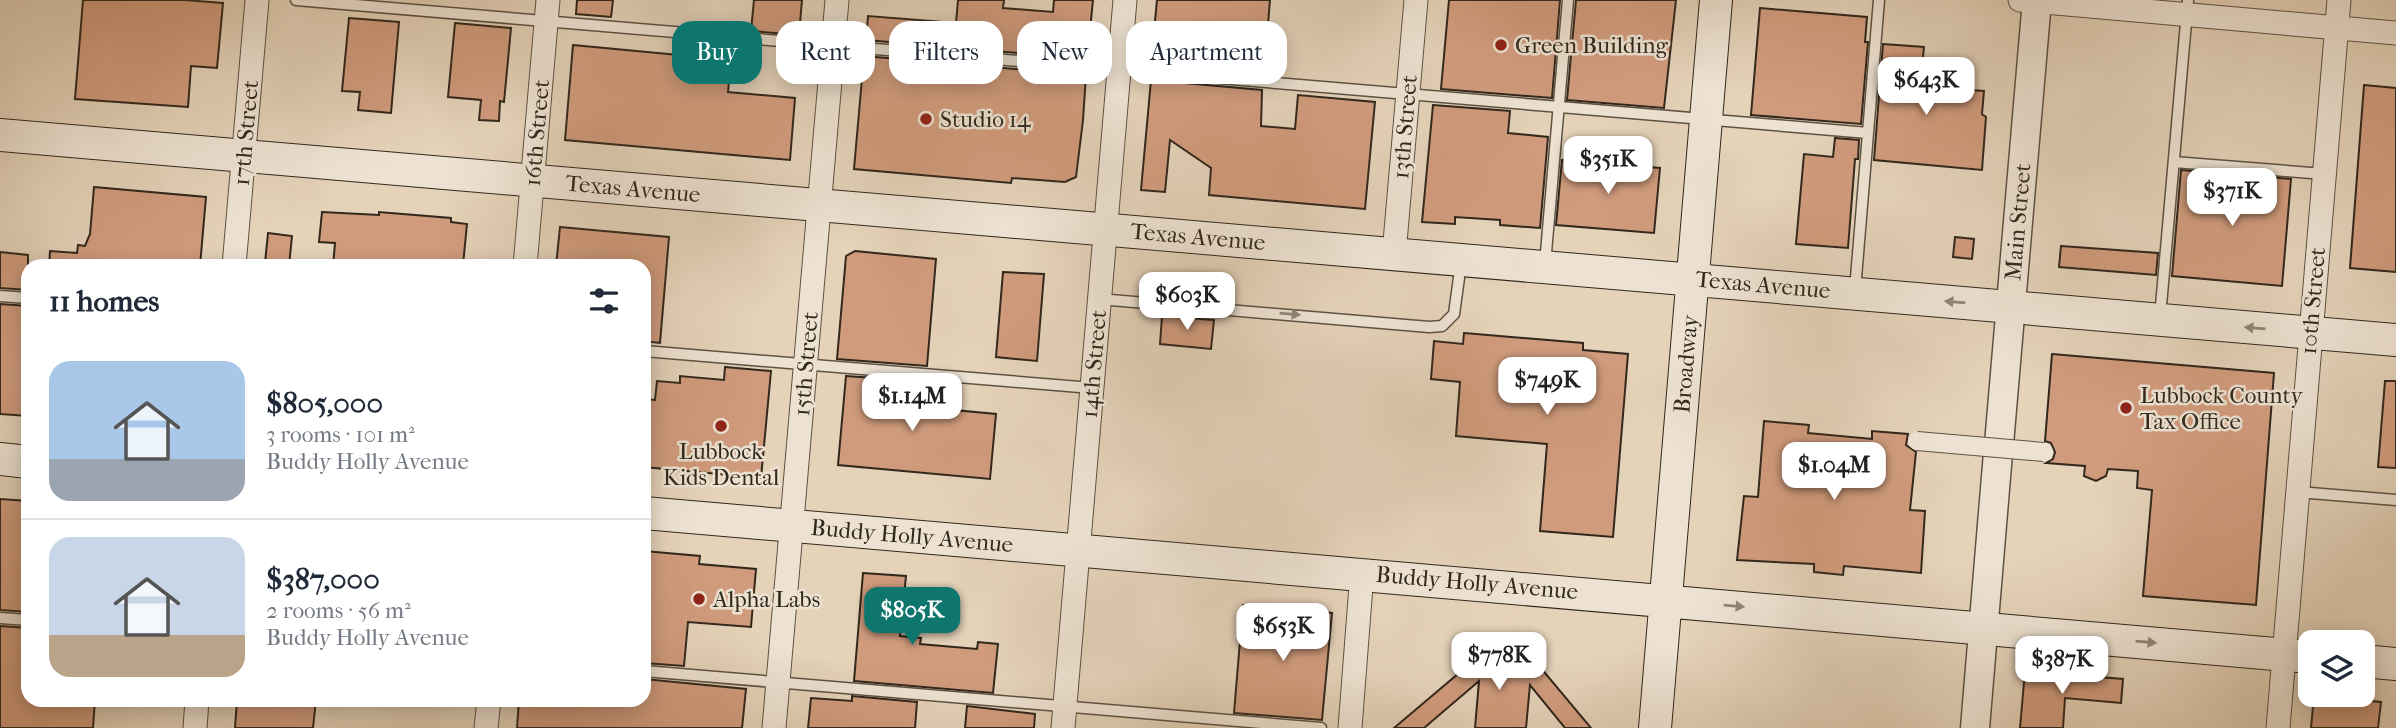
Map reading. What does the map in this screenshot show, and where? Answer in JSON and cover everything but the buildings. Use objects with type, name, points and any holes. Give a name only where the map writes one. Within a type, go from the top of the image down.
[{"type":"main road","name":"Broadway","points":[[1655,728],[1717,0]]},
{"type":"main road","name":"Texas Avenue","points":[[0,135],[2396,340]]},
{"type":"main road","points":[[0,459],[21,461]]},
{"type":"main road","name":"Buddy Holly Avenue","points":[[651,514],[2297,655]]},
{"type":"main road","points":[[2375,662],[2396,664]]},
{"type":"street","name":"17th Street","points":[[235,259],[257,0]]},
{"type":"street","name":"15th Street","points":[[836,21],[837,0]]},
{"type":"street","name":"14th Street","points":[[1064,717],[1125,0]]},
{"type":"street","name":"13th Street","points":[[1394,254],[1416,0]]},
{"type":"street","name":"10th Street","points":[[2277,728],[2297,655],[2298,492],[2339,0]]},
{"type":"street","points":[[2031,1],[2187,7],[2337,28],[2396,33]]},
{"type":"street","name":"Main Street","points":[[1975,728],[2011,307],[2031,1]]},
{"type":"street","name":"16th Street","points":[[526,259],[547,11]]},
{"type":"street","name":"15th Street","points":[[774,728],[831,84]]},
{"type":"street","points":[[1917,441],[2043,452]]},
{"type":"street","points":[[1350,728],[1363,573]]},
{"type":"street","points":[[195,728],[196,707]]},
{"type":"street","points":[[486,728],[488,707]]},
{"type":"lane","points":[[296,0],[547,11],[776,39]]},
{"type":"lane","points":[[1545,267],[1568,0]]},
{"type":"lane","points":[[1855,293],[1879,0]]},
{"type":"lane","points":[[2160,319],[2187,7]]},
{"type":"lane","points":[[875,49],[1408,92],[1868,133]]},
{"type":"lane","points":[[2174,162],[2324,174]]},
{"type":"lane","points":[[1099,299],[1442,326],[1454,314],[1462,260]]},
{"type":"lane","points":[[0,296],[21,298]]},
{"type":"lane","points":[[651,352],[1092,388]]},
{"type":"lane","points":[[2298,492],[2396,500]]},
{"type":"lane","points":[[0,618],[21,620]]},
{"type":"lane","points":[[651,672],[778,682],[1064,717],[1321,728]]},
{"type":"place","name":"Green Building","points":[[1501,45]]},
{"type":"place","name":"Studio 14","points":[[926,119]]},
{"type":"place","name":"Lubbock County Tax Office","points":[[2126,408]]},
{"type":"place","name":"Lubbock Kids Dental","points":[[721,426]]},
{"type":"place","name":"Alpha Labs","points":[[699,599]]}]
